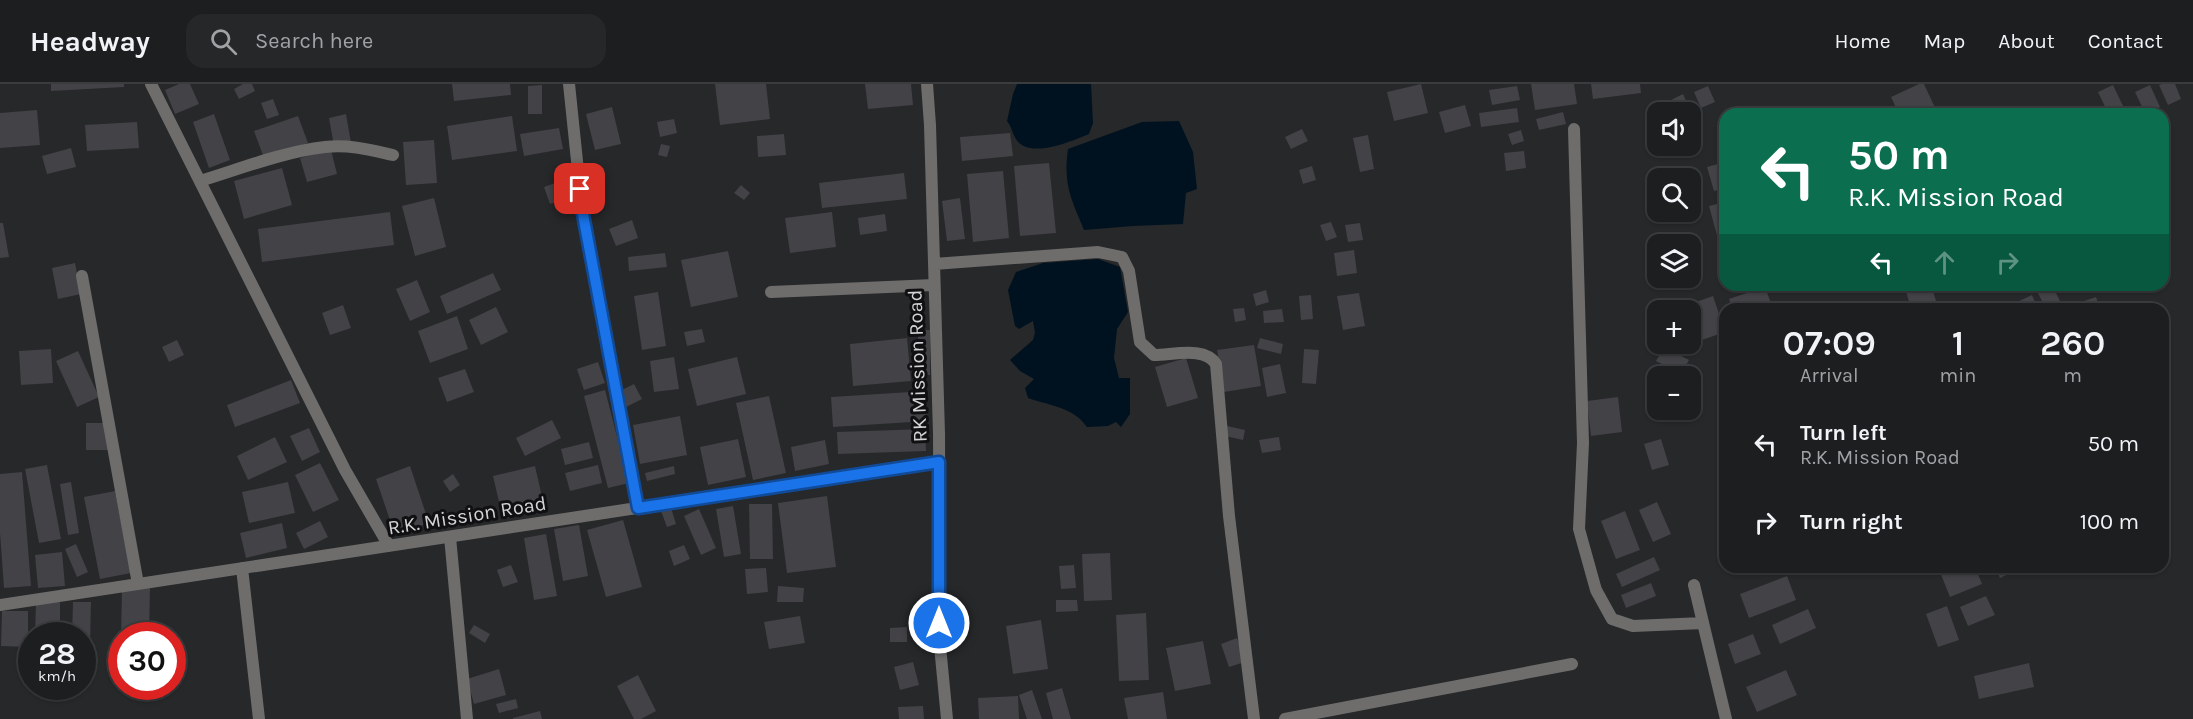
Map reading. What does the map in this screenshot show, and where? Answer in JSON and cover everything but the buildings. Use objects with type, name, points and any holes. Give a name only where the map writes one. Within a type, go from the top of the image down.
[{"type":"street","points":[[151,84],[340,460],[389,546]]},
{"type":"street","points":[[569,84],[582,209],[638,508]]},
{"type":"street","name":"RK Mission Road","points":[[927,84],[939,462],[939,645],[947,719]]},
{"type":"street","points":[[1574,129],[1583,443],[1579,529],[1596,590],[1612,619],[1633,626],[1703,623]]},
{"type":"street","points":[[200,181],[291,153],[326,147],[355,147],[393,155]]},
{"type":"street","points":[[934,264],[1098,252],[1122,257],[1130,271],[1140,342],[1154,355],[1196,352],[1212,358],[1216,364],[1228,516],[1254,719]]},
{"type":"street","points":[[82,276],[138,584]]},
{"type":"street","points":[[771,292],[934,285]]},
{"type":"street","name":"R.K. Mission Road","points":[[0,605],[939,462]]},
{"type":"street","points":[[450,537],[466,719]]},
{"type":"street","points":[[242,568],[259,719]]},
{"type":"street","points":[[1694,585],[1726,719]]},
{"type":"street","points":[[1285,719],[1572,664]]},
{"type":"water","points":[[1017,84],[1091,84],[1093,123],[1089,134],[1051,147],[1030,148],[1022,145],[1016,139],[1007,121]]},
{"type":"water","points":[[1179,121],[1193,152],[1197,189],[1186,193],[1183,224],[1084,230],[1067,182],[1068,149],[1142,122]]},
{"type":"water","points":[[1098,259],[1120,267],[1128,312],[1117,329],[1114,358],[1119,378],[1130,378],[1130,414],[1121,427],[1116,422],[1108,426],[1087,427],[1068,411],[1028,398],[1025,388],[1034,379],[1020,371],[1010,360],[1033,340],[1035,333],[1033,321],[1019,329],[1015,326],[1008,290],[1016,272],[1043,263]]},
{"type":"route","points":[[580,189],[638,508],[939,462],[939,623]]}]
